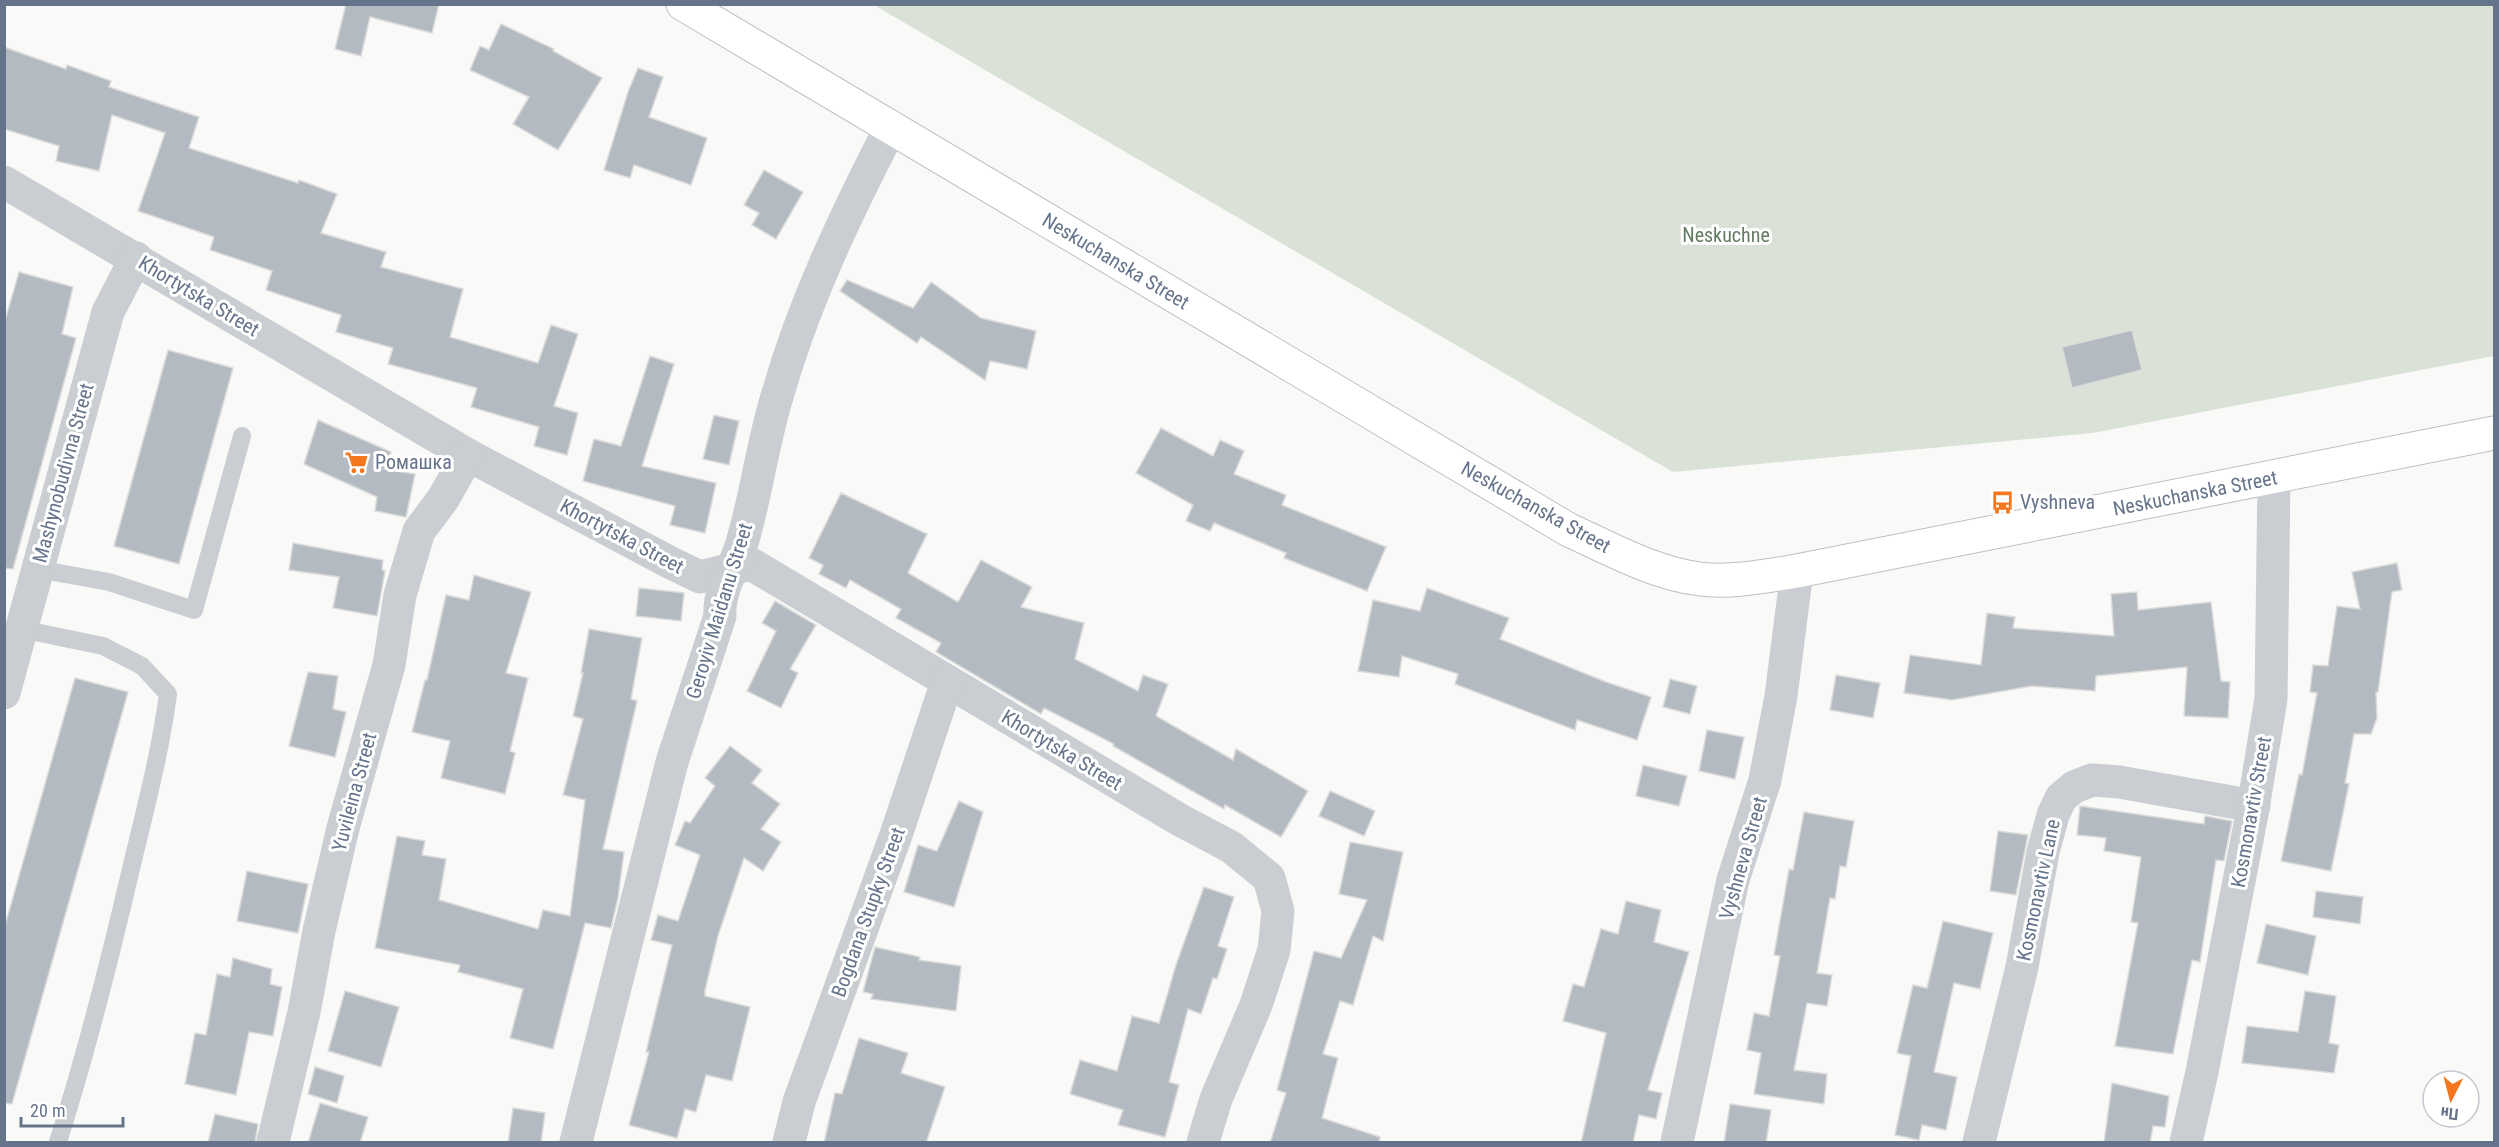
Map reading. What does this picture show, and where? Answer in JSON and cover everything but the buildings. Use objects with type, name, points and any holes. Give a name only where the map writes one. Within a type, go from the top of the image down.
[{"type":"street","name":"Neskuchanska Street","points":[[683,4],[1569,530],[1650,567],[1701,579],[1749,578],[1797,571],[2494,433]]},
{"type":"street","name":"Geroyiv Maidanu Street","points":[[576,1143],[672,762],[720,616],[718,600],[742,544],[775,401],[805,307],[846,214],[891,127]]},
{"type":"street","name":"Khortytska Street","points":[[4,182],[468,455],[700,577],[751,564],[1180,820],[1231,847],[1269,878],[1278,911],[1274,951],[1257,1005],[1215,1099],[1203,1143]]},
{"type":"street","name":"Mashynobudivna Street","points":[[4,693],[108,312],[136,258]]},
{"type":"street","name":"Yuvileina Street","points":[[273,1143],[304,1012],[319,931],[343,828],[389,665],[400,595],[419,531],[443,499],[468,455]]},
{"type":"street","name":"Kosmonavtiv Street","points":[[2186,1143],[2254,806],[2271,699],[2274,477]]},
{"type":"street","name":"Vyshneva Street","points":[[1677,1143],[1733,880],[1765,780],[1781,696],[1797,571]]},
{"type":"street","name":"Bogdana Stupky Street","points":[[789,1143],[799,1102],[897,832],[947,682]]},
{"type":"street","name":"Kosmonavtiv Lane","points":[[1979,1143],[2022,967],[2046,841],[2053,815],[2061,798],[2074,787],[2092,780],[2119,782],[2254,806]]},
{"type":"lane","points":[[37,569],[109,582],[194,610],[242,436]]},
{"type":"lane","points":[[21,629],[104,645],[142,666],[168,694],[163,736],[123,905],[87,1043],[57,1143]]},
{"type":"green space","name":"Neskuchne","points":[[874,5],[2494,5],[2494,356],[2093,433],[1673,472]]},
{"type":"place","name":"Ромашка","points":[[357,462]]},
{"type":"place","name":"Vyshneva","points":[[2002,502]]}]
